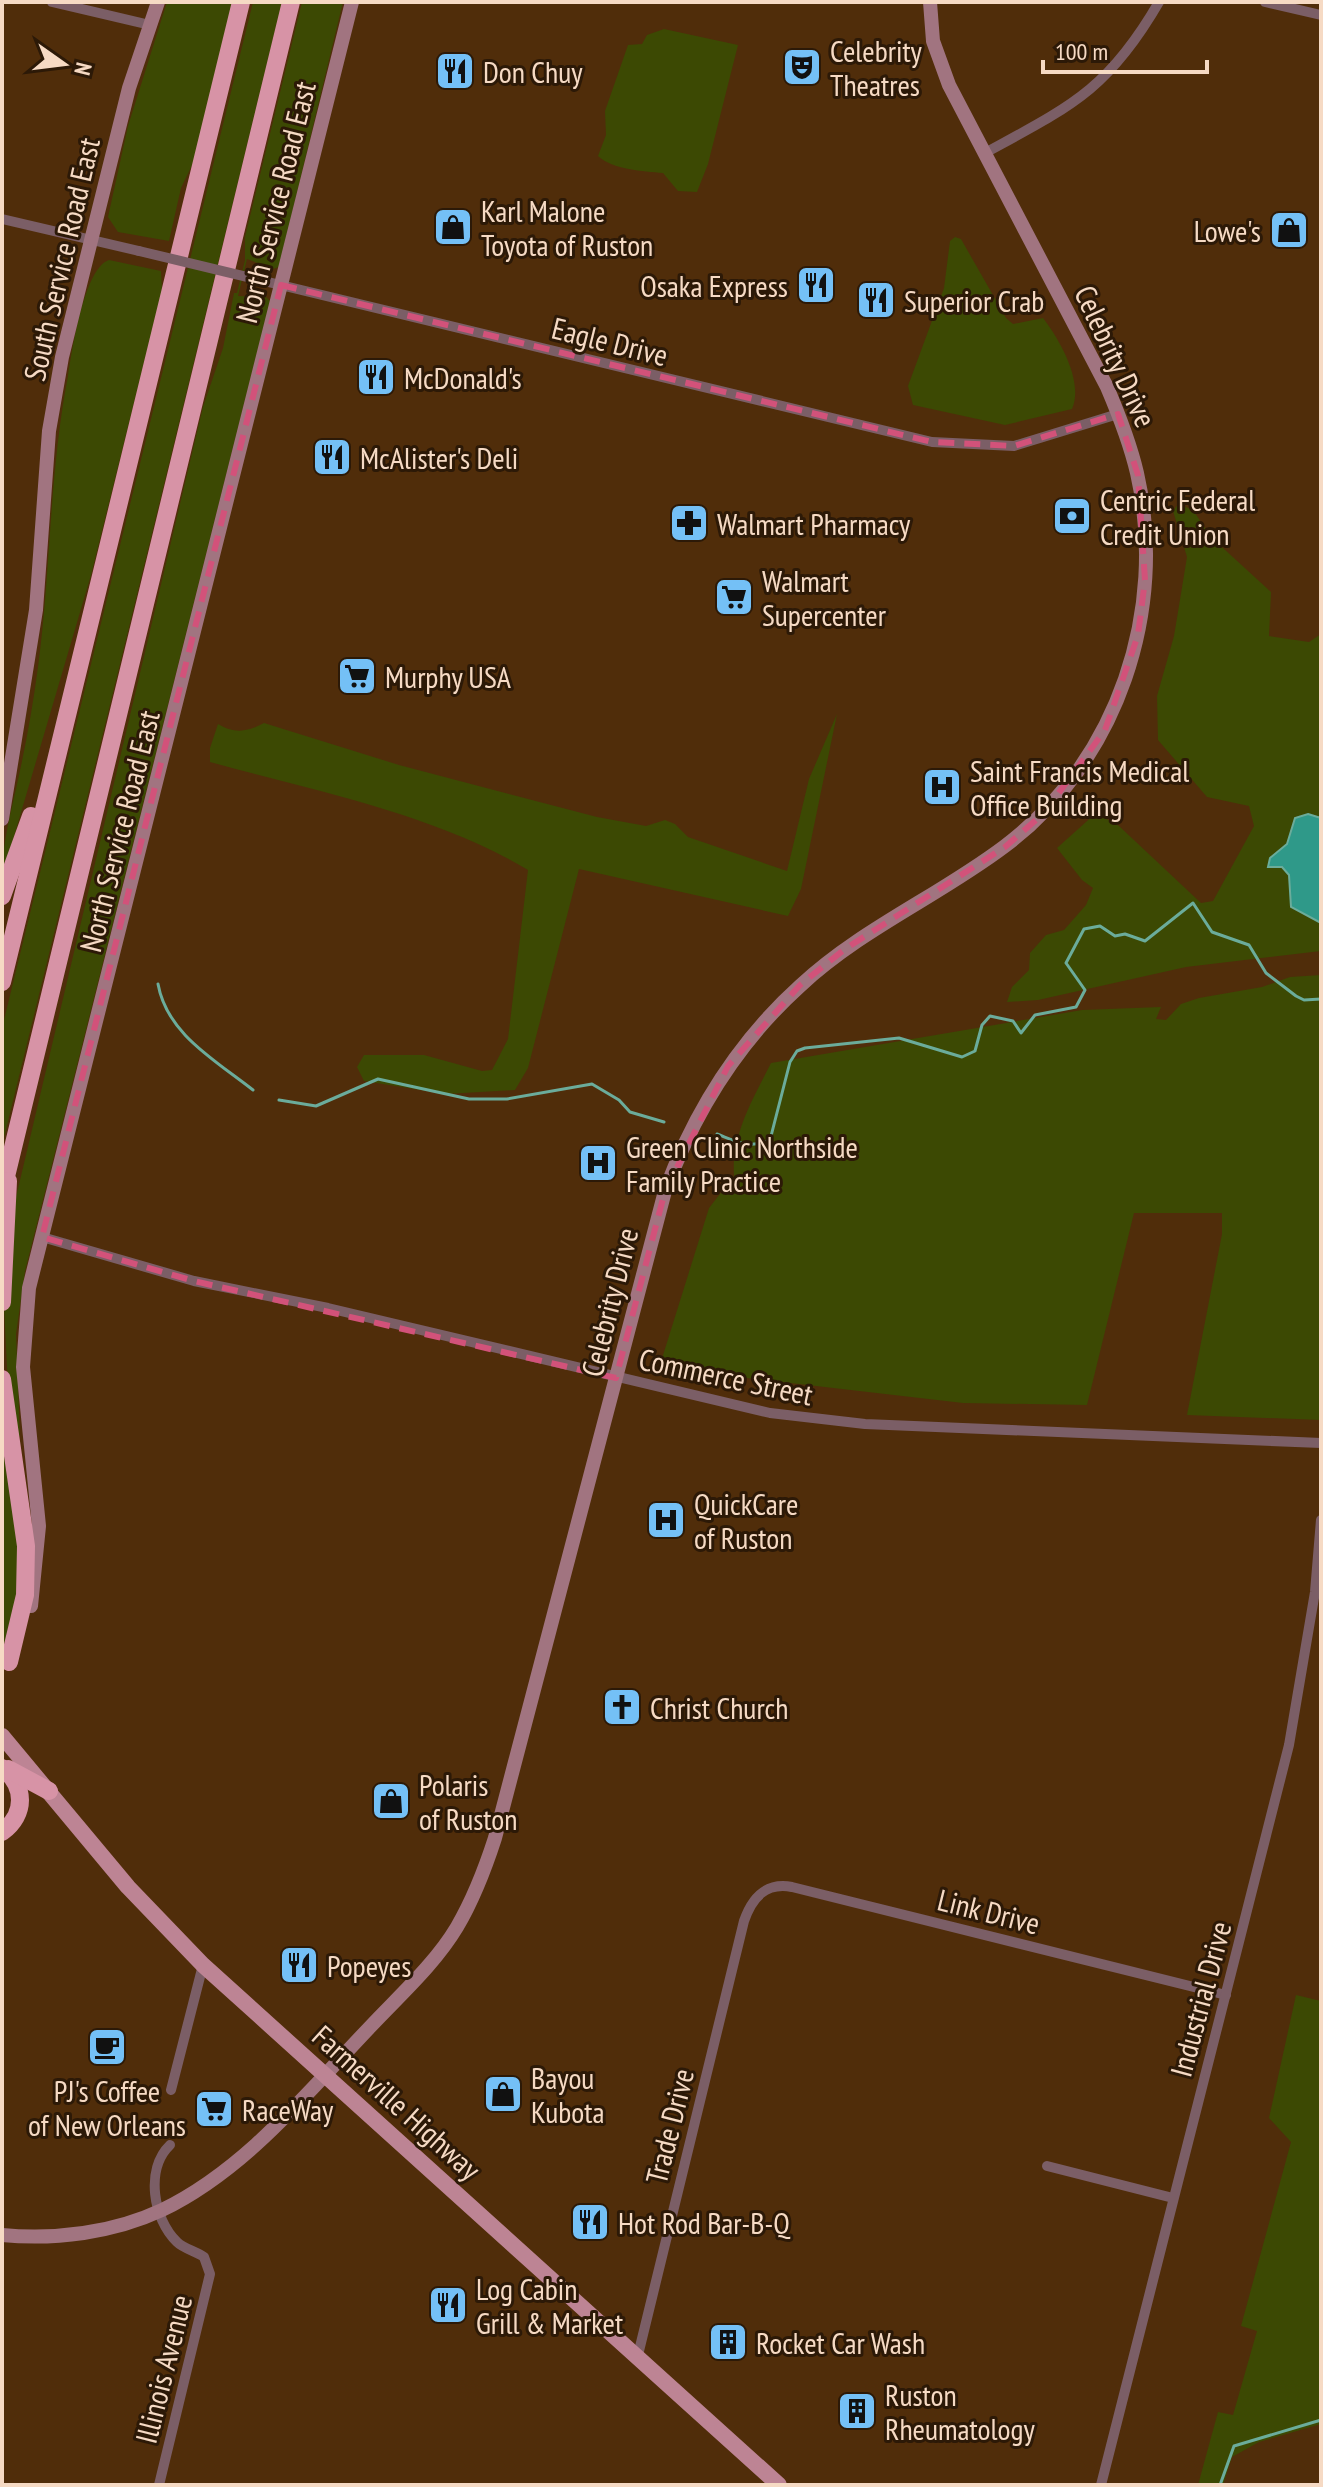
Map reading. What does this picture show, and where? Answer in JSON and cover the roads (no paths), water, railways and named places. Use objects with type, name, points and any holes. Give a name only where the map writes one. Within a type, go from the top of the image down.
[{"type":"highway","points":[[2,982],[241,2]]},
{"type":"highway","points":[[2,1193],[291,2]]},
{"type":"highway","points":[[2,896],[61,734]]},
{"type":"highway","points":[[2,1302],[9,1166]]},
{"type":"highway","points":[[2,1379],[26,1559],[24,1606],[6,1669]]},
{"type":"highway","points":[[2,1767],[49,1791]]},
{"type":"highway","points":[[2,1767],[18,1783],[20,1799],[14,1822],[2,1832]]},
{"type":"main road","name":"Farmerville Highway","points":[[2,1736],[128,1887],[203,1965],[779,2485]]},
{"type":"street","points":[[52,2],[150,25]]},
{"type":"street","name":"South Service Road East","points":[[2,819],[36,610],[49,431],[90,239],[158,2]]},
{"type":"street","name":"North Service Road East","points":[[6,1669],[29,1614],[39,1552],[38,1501],[23,1367],[26,1311],[352,2]]},
{"type":"street","name":"Celebrity Drive","points":[[2,2235],[84,2233],[159,2211],[205,2185],[241,2158],[324,2076],[447,1940],[483,1873],[665,1191],[701,1109],[728,1066],[800,985],[845,949],[1005,847],[1044,813],[1081,769],[1105,730],[1125,683],[1135,647],[1145,580],[1144,520],[1138,475],[1118,414],[949,85],[933,41],[930,2]]},
{"type":"street","points":[[985,153],[1071,107],[1096,86],[1121,61],[1159,2]]},
{"type":"street","points":[[1265,2],[1321,15]]},
{"type":"street","name":"Eagle Drive","points":[[2,219],[932,442],[1014,446],[1118,414]]},
{"type":"street","name":"Commerce Street","points":[[42,1237],[194,1281],[340,1311],[751,1410],[827,1421],[1321,1443]]},
{"type":"street","name":"Industrial Drive","points":[[1101,2485],[1289,1745],[1313,1607],[1321,1520]]},
{"type":"street","name":"Link Drive","points":[[748,1909],[768,1888],[785,1886],[1226,1995]]},
{"type":"street","name":"Trade Drive","points":[[638,2355],[748,1909]]},
{"type":"street","points":[[171,2090],[203,1965]]},
{"type":"street","points":[[159,2211],[154,2190],[161,2155],[170,2145]]},
{"type":"street","points":[[1047,2166],[1173,2198]]},
{"type":"street","name":"Illinois Avenue","points":[[159,2211],[178,2243],[200,2254],[210,2265],[205,2300],[159,2485]]},
{"type":"water","points":[[1308,814],[1321,818],[1321,923],[1291,907],[1289,875],[1282,867],[1268,867],[1270,858],[1287,844],[1295,818]]},
{"type":"waterway","points":[[717,1134],[750,1144],[770,1140],[790,1062],[797,1051],[805,1048],[899,1038],[962,1057],[975,1051],[982,1025],[990,1016],[1013,1021],[1021,1033],[1035,1015],[1076,1007],[1085,990],[1066,963],[1084,929],[1100,926],[1115,936],[1125,934],[1145,941],[1193,903],[1212,932],[1249,945],[1266,973],[1296,996],[1304,1000],[1321,999]]},
{"type":"waterway","points":[[158,984],[163,1002],[182,1032],[253,1090]]},
{"type":"waterway","points":[[279,1100],[316,1106],[378,1079],[469,1099],[507,1099],[592,1084],[619,1100],[630,1112],[664,1122]]},
{"type":"waterway","points":[[1220,2485],[1234,2446],[1321,2420]]},
{"type":"place","name":"Celebrity Theatres","points":[[802,67]]},
{"type":"place","name":"Don Chuy","points":[[455,71]]},
{"type":"place","name":"Karl Malone Toyota of Ruston","points":[[453,227]]},
{"type":"place","name":"Lowe's","points":[[1289,230]]},
{"type":"place","name":"Osaka Express","points":[[816,285]]},
{"type":"place","name":"Superior Crab","points":[[876,300]]},
{"type":"place","name":"McDonald's","points":[[376,377]]},
{"type":"place","name":"McAlister's Deli","points":[[332,457]]},
{"type":"place","name":"Centric Federal Credit Union","points":[[1072,516]]},
{"type":"place","name":"Walmart Pharmacy","points":[[689,523]]},
{"type":"place","name":"Walmart Supercenter","points":[[734,597]]},
{"type":"place","name":"Murphy USA","points":[[357,676]]},
{"type":"place","name":"Saint Francis Medical Office Building","points":[[942,787]]},
{"type":"place","name":"Green Clinic Northside Family Practice","points":[[598,1163]]},
{"type":"place","name":"QuickCare of Ruston","points":[[666,1520]]},
{"type":"place","name":"Christ Church","points":[[622,1707]]},
{"type":"place","name":"Polaris of Ruston","points":[[391,1801]]},
{"type":"place","name":"Popeyes","points":[[299,1965]]},
{"type":"place","name":"PJ's Coffee of New Orleans","points":[[107,2047]]},
{"type":"place","name":"Bayou Kubota","points":[[503,2094]]},
{"type":"place","name":"RaceWay","points":[[214,2109]]},
{"type":"place","name":"Hot Rod Bar-B-Q","points":[[590,2222]]},
{"type":"place","name":"Log Cabin Grill & Market","points":[[448,2305]]},
{"type":"place","name":"Rocket Car Wash","points":[[728,2342]]},
{"type":"place","name":"Ruston Rheumatology","points":[[857,2411]]}]
